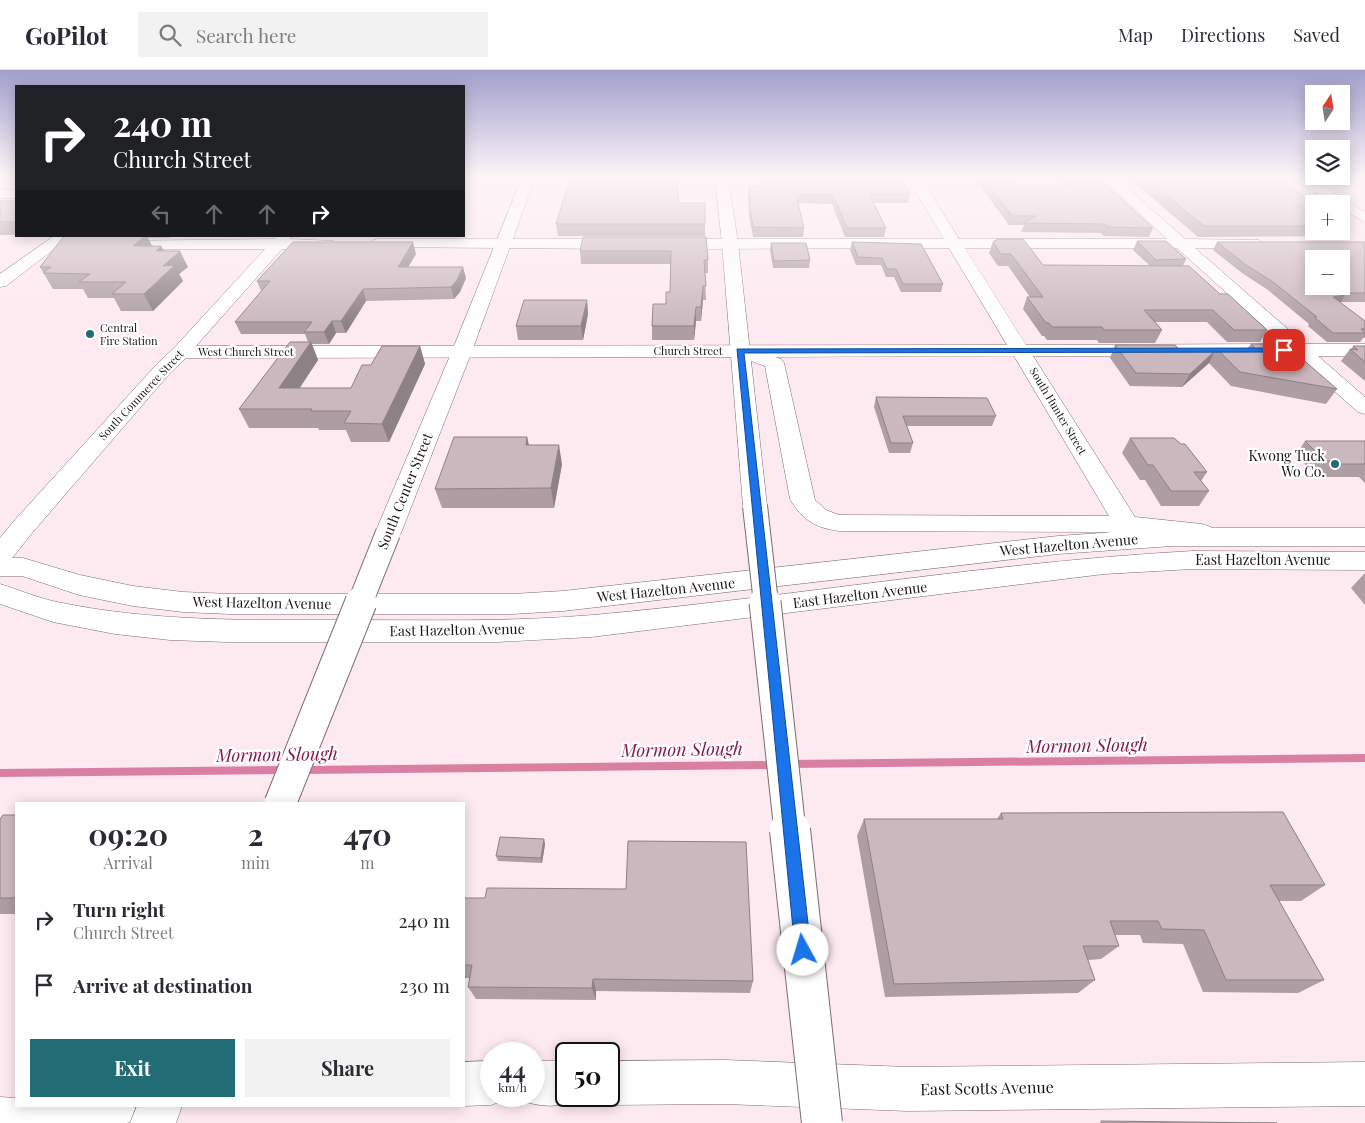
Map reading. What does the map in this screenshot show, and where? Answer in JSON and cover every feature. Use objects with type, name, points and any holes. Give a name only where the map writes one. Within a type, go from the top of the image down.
[{"type":"street","name":"South Center Street","points":[[281,802],[510,227]]},
{"type":"street","points":[[728,227],[755,506],[822,1123]]},
{"type":"street","name":"South Hunter Street","points":[[945,227],[1022,351],[1121,532]]},
{"type":"street","points":[[1162,227],[1365,408]]},
{"type":"street","points":[[0,282],[58,240],[81,244]]},
{"type":"street","points":[[100,244],[282,240],[353,244],[634,244]]},
{"type":"street","name":"South Commerce Street","points":[[0,556],[23,527],[163,369],[181,352],[282,240]]},
{"type":"street","points":[[653,244],[1267,243]]},
{"type":"street","name":"Church Street","points":[[462,351],[1365,350]]},
{"type":"street","name":"West Church Street","points":[[181,352],[462,351]]},
{"type":"street","points":[[740,351],[774,363],[782,394],[802,499],[806,509],[826,522],[1121,532]]},
{"type":"street","name":"West Hazelton Avenue","points":[[0,568],[23,567],[104,591],[182,602],[230,604],[512,604],[614,597],[996,552],[1121,532],[1172,537],[1365,537]]},
{"type":"street","name":"East Hazelton Avenue","points":[[355,631],[497,631],[592,626],[1104,565],[1194,560],[1365,561]]},
{"type":"street","name":"West Hazelton Avenue","points":[[0,594],[53,612],[115,623],[170,628],[227,630],[355,631]]},
{"type":"street","name":"East Scotts Avenue","points":[[620,1082],[725,1082],[908,1089],[1365,1084]]},
{"type":"street","points":[[465,1084],[480,1083]]},
{"type":"street","points":[[0,1120],[32,1121],[109,1107]]},
{"type":"street","points":[[153,1123],[160,1107]]},
{"type":"building","points":[[760,227],[804,227],[804,228]]},
{"type":"building","points":[[847,227],[886,228],[847,228]]},
{"type":"building","points":[[1114,227],[1152,227],[1153,228]]},
{"type":"building","points":[[63,237],[144,237],[133,246],[161,246],[156,251],[180,251],[163,266],[175,265],[144,294],[112,294],[126,282],[79,282],[90,274],[43,273],[51,267],[40,267]]},
{"type":"building","points":[[583,237],[706,237],[708,260],[704,260],[706,286],[703,286],[701,307],[696,307],[694,326],[652,326],[653,304],[666,304],[666,292],[670,292],[671,251],[580,251]]},
{"type":"building","points":[[998,239],[1023,239],[1043,265],[1189,266],[1220,294],[1228,294],[1267,330],[1234,330],[1213,310],[1144,310],[1162,330],[1104,330],[1102,327],[1052,327],[1049,323],[1046,323],[1027,297],[1043,297],[1011,254],[1001,254],[993,242]]},
{"type":"building","points":[[1137,241],[1166,241],[1186,259],[1156,260]]},
{"type":"building","points":[[293,242],[413,242],[398,267],[463,267],[457,280],[451,287],[363,289],[341,321],[332,321],[324,332],[304,332],[312,322],[235,322],[270,281],[257,281]]},
{"type":"building","points":[[852,242],[921,244],[943,284],[903,284],[896,269],[887,269],[882,258],[858,257]]},
{"type":"building","points":[[1217,242],[1365,242],[1365,293],[1350,293],[1350,250],[1305,250],[1305,295],[1345,295],[1333,297],[1365,321],[1365,329],[1361,329],[1365,333],[1333,333],[1314,317],[1317,317],[1273,282],[1246,265]]},
{"type":"building","points":[[771,243],[806,243],[810,260],[774,261]]},
{"type":"building","points":[[524,300],[587,300],[581,326],[516,326]]},
{"type":"building","points":[[290,342],[311,342],[279,388],[351,388],[362,365],[371,365],[382,346],[420,346],[382,424],[344,423],[351,411],[239,409]]},
{"type":"building","points":[[1251,344],[1285,344],[1337,389],[1240,372],[1217,349],[1256,349]]},
{"type":"building","points":[[1115,345],[1175,345],[1180,350],[1216,350],[1190,374],[1136,373]]},
{"type":"building","points":[[1353,346],[1365,346],[1365,362],[1350,349],[1358,350]]},
{"type":"building","points":[[876,397],[987,398],[996,416],[903,416],[913,443],[891,443]]},
{"type":"building","points":[[454,437],[527,437],[526,445],[559,445],[551,488],[435,489]]},
{"type":"building","points":[[1130,438],[1174,438],[1181,444],[1185,444],[1207,472],[1194,472],[1209,491],[1171,491],[1153,465],[1148,465]]},
{"type":"building","points":[[1305,441],[1365,441],[1365,464],[1333,464],[1330,461],[1325,461]]},
{"type":"building","points":[[1283,812],[1325,885],[1270,885],[1324,980],[1226,980],[1204,930],[1162,929],[1158,921],[1110,921],[1119,946],[1083,946],[1095,980],[894,984],[864,819],[1003,819],[1001,813]]},
{"type":"building","points":[[3,815],[15,815],[15,898],[0,898],[0,819]]},
{"type":"building","points":[[500,837],[544,839],[541,858],[496,856]]},
{"type":"building","points":[[628,841],[746,842],[753,981],[593,979],[592,988],[468,987],[472,965],[465,965],[465,898],[485,898],[487,888],[626,889]]},
{"type":"building","points":[[1101,1121],[1277,1123],[1101,1123]]},
{"type":"waterway","name":"Mormon Slough","points":[[790,764],[1365,758]]},
{"type":"waterway","name":"Mormon Slough","points":[[303,770],[775,765]]},
{"type":"waterway","name":"Mormon Slough","points":[[0,773],[285,770]]},
{"type":"place","name":"Central Fire Station","points":[[90,334]]},
{"type":"place","name":"Kwong Tuck Wo Co.","points":[[1335,464]]},
{"type":"route","points":[[803,950],[740,351],[1284,350]]}]
